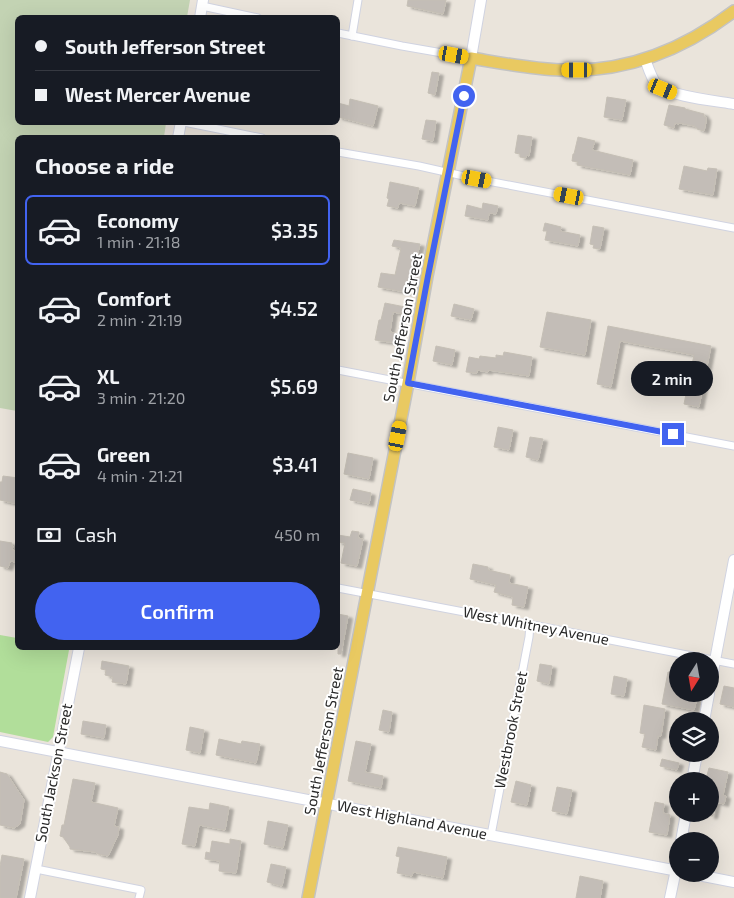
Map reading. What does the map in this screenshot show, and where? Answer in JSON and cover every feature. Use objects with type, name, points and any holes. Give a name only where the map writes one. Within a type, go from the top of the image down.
[{"type":"main road","points":[[471,58],[548,69],[605,68],[645,59],[670,50],[717,24],[734,11]]},
{"type":"main road","name":"South Jefferson Street","points":[[308,898],[471,58]]},
{"type":"street","points":[[352,36],[358,0]]},
{"type":"street","name":"South Jefferson Street","points":[[471,58],[480,0]]},
{"type":"street","points":[[202,3],[247,15]]},
{"type":"street","points":[[340,33],[471,58]]},
{"type":"street","points":[[645,59],[656,84],[663,89],[674,94],[734,104]]},
{"type":"street","points":[[198,125],[247,135]]},
{"type":"street","points":[[340,152],[734,228]]},
{"type":"street","points":[[340,370],[734,446]]},
{"type":"street","points":[[717,652],[734,560]]},
{"type":"street","name":"West Whitney Avenue","points":[[340,588],[674,652]]},
{"type":"street","name":"Westbrook Street","points":[[492,835],[530,624]]},
{"type":"street","name":"South Jackson Street","points":[[30,898],[79,650]]},
{"type":"street","name":"West Whitney Avenue","points":[[719,661],[734,664]]},
{"type":"street","name":"West Highland Avenue","points":[[0,741],[492,835],[669,866]]},
{"type":"street","points":[[36,869],[140,890],[139,898]]},
{"type":"street","points":[[719,879],[734,882]]},
{"type":"street","points":[[670,898],[674,882]]},
{"type":"green space","points":[[0,0],[190,0],[187,15],[15,15],[15,125],[166,125],[164,135],[15,135],[15,411],[0,408]]},
{"type":"green space","points":[[0,635],[15,638],[15,650],[69,650],[53,737],[48,742],[0,732]]},
{"type":"building","points":[[408,0],[446,0],[443,14],[407,6]]},
{"type":"building","points":[[432,72],[439,73],[435,95],[428,93]]},
{"type":"building","points":[[607,97],[626,100],[622,120],[604,117]]},
{"type":"building","points":[[350,99],[378,106],[373,126],[340,118],[340,104],[349,106]]},
{"type":"building","points":[[669,105],[704,114],[706,122],[704,131],[697,129],[695,126],[679,123],[675,123],[674,128],[664,125]]},
{"type":"building","points":[[426,120],[436,121],[433,141],[422,139]]},
{"type":"building","points":[[518,135],[532,137],[529,156],[527,155],[526,158],[520,157],[520,154],[515,153]]},
{"type":"building","points":[[578,137],[595,141],[592,150],[633,160],[630,175],[577,165],[578,162],[572,161]]},
{"type":"building","points":[[684,166],[707,171],[708,168],[717,169],[713,195],[679,189]]},
{"type":"building","points":[[390,182],[419,188],[415,206],[399,203],[398,208],[387,206]]},
{"type":"building","points":[[483,203],[498,206],[496,214],[489,213],[488,220],[465,216],[467,205],[482,209]]},
{"type":"building","points":[[545,223],[561,227],[560,231],[580,235],[578,246],[545,240],[547,231],[543,231]]},
{"type":"building","points":[[593,226],[604,228],[600,249],[593,248],[594,245],[590,244]]},
{"type":"building","points":[[394,240],[420,244],[412,278],[414,279],[411,293],[378,287],[381,273],[395,275],[401,248],[392,246]]},
{"type":"building","points":[[385,303],[405,307],[403,314],[393,312],[390,332],[399,334],[397,343],[375,340]]},
{"type":"building","points":[[454,304],[474,309],[471,320],[451,316]]},
{"type":"building","points":[[547,312],[591,320],[585,355],[540,347]]},
{"type":"building","points":[[608,326],[711,346],[699,407],[684,404],[694,355],[620,341],[611,387],[597,384]]},
{"type":"building","points":[[436,346],[455,350],[452,365],[433,361]]},
{"type":"building","points":[[504,352],[532,357],[529,376],[488,370],[488,372],[477,370],[477,373],[466,372],[469,357],[479,359],[480,356],[496,358],[496,355],[503,356]]},
{"type":"building","points":[[498,427],[513,430],[509,450],[494,447]]},
{"type":"building","points":[[530,437],[543,439],[538,460],[526,457]]},
{"type":"building","points":[[348,453],[373,458],[369,479],[344,474]]},
{"type":"building","points":[[3,476],[15,478],[15,503],[0,500],[0,482],[2,482]]},
{"type":"building","points":[[353,489],[371,493],[369,504],[350,500]]},
{"type":"building","points":[[352,531],[359,532],[358,538],[363,539],[357,566],[341,563],[345,543],[340,542],[340,535],[350,537]]},
{"type":"building","points":[[0,541],[12,543],[12,550],[15,551],[15,562],[10,561],[8,568],[0,566]]},
{"type":"building","points":[[473,564],[510,575],[509,583],[528,587],[524,607],[512,605],[513,597],[494,592],[496,585],[470,579]]},
{"type":"building","points":[[340,614],[348,616],[341,654],[338,654],[338,650],[340,650]]},
{"type":"building","points":[[102,661],[129,666],[126,684],[112,682],[113,677],[105,675],[106,670],[101,669]]},
{"type":"building","points":[[540,664],[552,666],[549,684],[537,681]]},
{"type":"building","points":[[668,672],[669,702],[696,702],[694,710],[662,704]]},
{"type":"building","points":[[614,676],[627,679],[624,696],[611,694]]},
{"type":"building","points":[[724,686],[734,688],[734,707],[720,704]]},
{"type":"building","points":[[644,705],[665,709],[661,736],[658,736],[656,750],[642,747],[645,734],[640,733]]},
{"type":"building","points":[[383,710],[392,712],[389,732],[379,730]]},
{"type":"building","points":[[83,721],[106,725],[104,738],[81,734]]},
{"type":"building","points":[[190,727],[204,730],[200,753],[186,750]]},
{"type":"building","points":[[219,739],[241,744],[242,741],[260,744],[256,763],[216,755]]},
{"type":"building","points":[[356,741],[371,744],[365,772],[383,776],[381,788],[348,781]]},
{"type":"building","points":[[662,759],[679,763],[677,770],[660,766]]},
{"type":"building","points":[[709,768],[728,772],[723,795],[726,796],[724,804],[719,803],[719,772],[708,772]]},
{"type":"building","points":[[0,772],[7,774],[24,800],[20,824],[14,828],[0,825]]},
{"type":"building","points":[[73,779],[95,783],[91,802],[118,808],[114,826],[119,827],[118,835],[108,856],[95,852],[70,849],[63,837],[60,836]]},
{"type":"building","points":[[516,781],[531,785],[527,805],[511,802]]},
{"type":"building","points":[[557,787],[572,790],[567,814],[552,811]]},
{"type":"building","points":[[655,802],[664,804],[663,813],[669,815],[667,835],[649,832]]},
{"type":"building","points":[[210,803],[229,807],[225,830],[199,825],[195,846],[182,844],[189,807],[209,810]]},
{"type":"building","points":[[268,821],[288,825],[283,848],[264,844]]},
{"type":"building","points":[[230,839],[241,841],[236,873],[219,871],[220,861],[205,859],[206,852],[210,853],[212,841],[230,844]]},
{"type":"building","points":[[398,847],[447,857],[443,878],[413,872],[412,876],[397,873],[400,857],[396,856]]},
{"type":"building","points":[[2,855],[24,859],[16,898],[0,898]]},
{"type":"building","points":[[271,864],[286,867],[282,886],[267,882]]},
{"type":"building","points":[[580,876],[603,881],[600,898],[576,898]]},
{"type":"route","points":[[464,96],[408,383],[673,434]]}]
